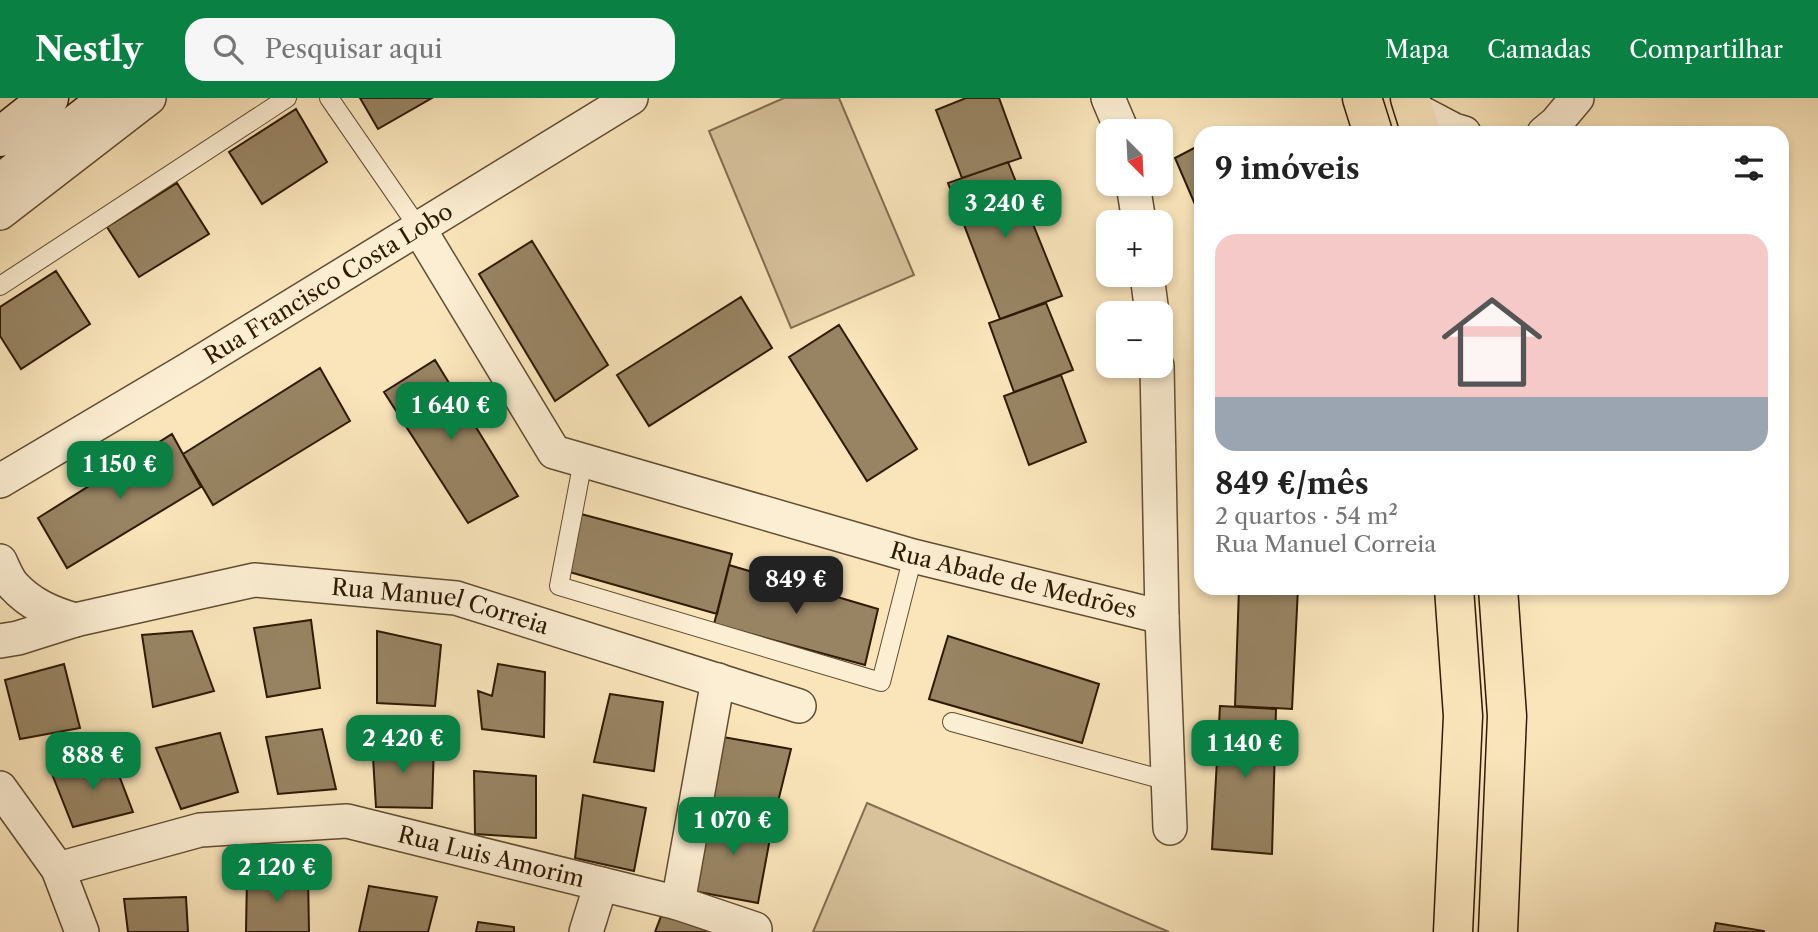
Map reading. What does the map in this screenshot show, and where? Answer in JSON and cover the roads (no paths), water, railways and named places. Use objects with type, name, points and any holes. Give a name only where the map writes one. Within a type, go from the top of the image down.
[{"type":"main road","points":[[0,137],[50,98]]},
{"type":"main road","points":[[0,184],[109,98]]},
{"type":"main road","points":[[1362,98],[1371,126]]},
{"type":"main road","points":[[1453,932],[1463,716],[1454,595]]},
{"type":"main road","points":[[1498,595],[1507,716],[1498,932]]},
{"type":"street","points":[[0,214],[149,98]]},
{"type":"street","name":"Rua Francisco Costa Lobo","points":[[0,499],[13,473],[189,369],[631,98]]},
{"type":"street","points":[[1108,98],[1117,119]]},
{"type":"street","points":[[1552,126],[1577,98]]},
{"type":"street","points":[[1415,113],[1445,126]]},
{"type":"street","name":"Rua Abade de Medrões","points":[[418,227],[554,452],[913,556],[1162,617]]},
{"type":"street","points":[[1157,378],[1170,828]]},
{"type":"street","points":[[3,570],[12,584],[27,598],[47,611],[75,620]]},
{"type":"street","name":"Rua Manuel Correia","points":[[0,641],[75,620],[254,580],[456,598],[799,706]]},
{"type":"street","points":[[678,903],[718,680]]},
{"type":"street","points":[[0,788],[58,869],[82,932]]},
{"type":"street","name":"Rua Luis Amorim","points":[[58,869],[200,830],[347,821],[678,903],[755,929]]},
{"type":"street","points":[[586,932],[601,884]]},
{"type":"lane","points":[[0,286],[287,98]]},
{"type":"lane","points":[[328,98],[418,227]]},
{"type":"lane","points":[[583,461],[559,586],[881,682],[913,556]]},
{"type":"lane","points":[[952,722],[1168,781]]}]
